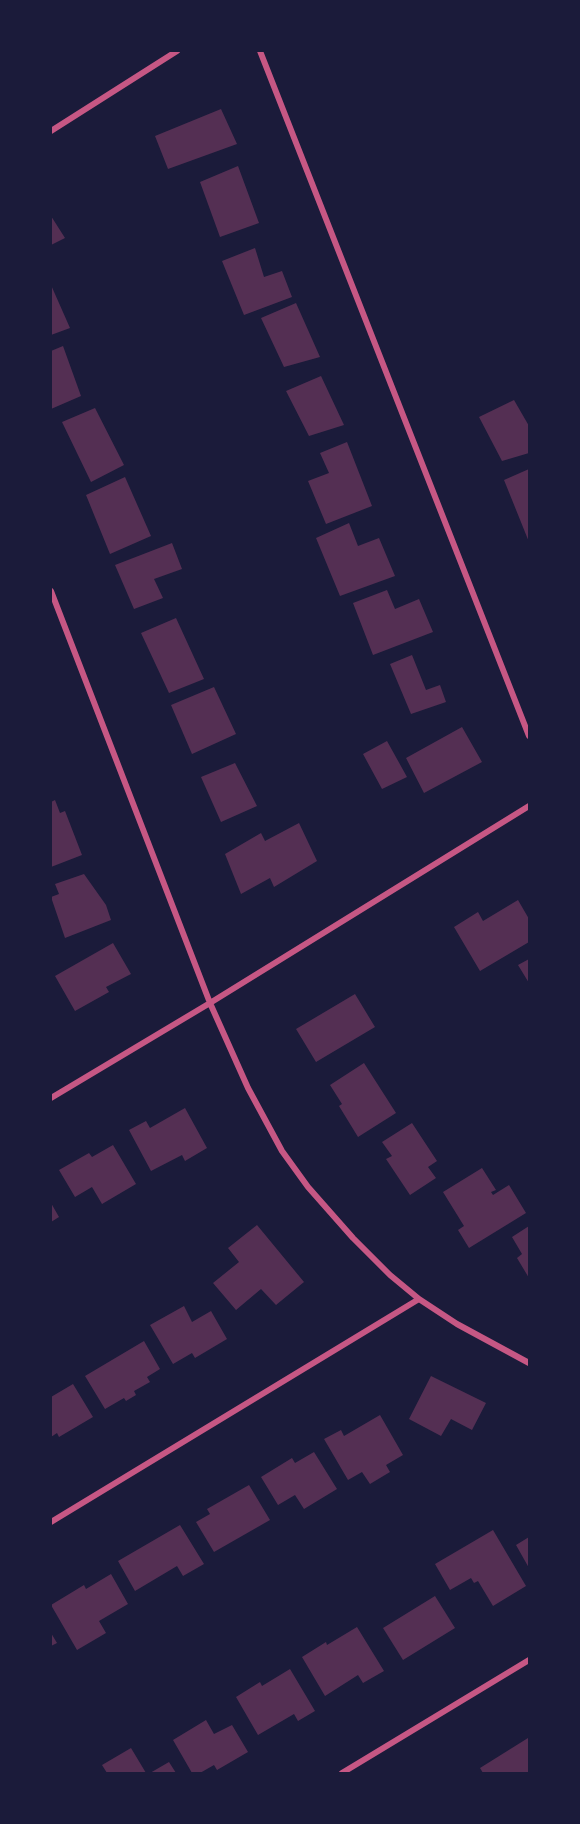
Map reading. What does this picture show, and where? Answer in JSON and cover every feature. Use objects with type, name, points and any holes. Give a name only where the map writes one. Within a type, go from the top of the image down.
[{"type":"street","points":[[51,130],[177,51]]},
{"type":"street","points":[[260,51],[529,736]]},
{"type":"street","points":[[51,591],[210,1003],[248,1088],[272,1133],[296,1171],[353,1238],[390,1275],[419,1299],[501,1349],[529,1363]]},
{"type":"street","points":[[51,1098],[210,1003],[529,806]]},
{"type":"street","points":[[51,1522],[419,1299]]},
{"type":"street","points":[[342,1773],[529,1660]]},
{"type":"building","points":[[221,109],[237,144],[168,169],[155,136]]},
{"type":"building","points":[[238,166],[259,223],[220,237],[200,182]]},
{"type":"building","points":[[51,216],[65,238],[51,245]]},
{"type":"building","points":[[255,248],[264,277],[282,271],[292,297],[244,315],[222,261]]},
{"type":"building","points":[[51,285],[70,328],[51,335]]},
{"type":"building","points":[[296,303],[320,357],[284,367],[261,318]]},
{"type":"building","points":[[63,346],[81,396],[51,409],[51,351]]},
{"type":"building","points":[[321,376],[344,425],[309,436],[286,391]]},
{"type":"building","points":[[514,400],[529,426],[529,453],[502,461],[479,417]]},
{"type":"building","points":[[95,408],[124,465],[91,482],[62,422]]},
{"type":"building","points":[[347,442],[372,506],[326,524],[308,481],[329,473],[320,453]]},
{"type":"building","points":[[529,469],[529,542],[504,480]]},
{"type":"building","points":[[125,477],[151,536],[110,554],[86,495]]},
{"type":"building","points":[[349,523],[358,546],[379,538],[395,576],[340,596],[316,538]]},
{"type":"building","points":[[172,543],[182,569],[154,579],[163,598],[134,609],[115,565]]},
{"type":"building","points":[[387,590],[395,609],[419,599],[433,632],[373,655],[353,603]]},
{"type":"building","points":[[176,618],[204,679],[169,693],[141,633]]},
{"type":"building","points":[[412,655],[426,690],[440,685],[446,702],[411,714],[390,664]]},
{"type":"building","points":[[214,687],[236,734],[192,754],[171,705]]},
{"type":"building","points":[[462,727],[482,762],[424,793],[406,758]]},
{"type":"building","points":[[387,741],[407,777],[382,789],[363,754]]},
{"type":"building","points":[[235,763],[257,806],[221,822],[201,777]]},
{"type":"building","points":[[55,800],[60,813],[65,811],[82,855],[51,867],[51,802]]},
{"type":"building","points":[[299,823],[317,861],[274,887],[270,878],[241,894],[225,854],[261,833],[265,841]]},
{"type":"building","points":[[84,874],[106,905],[111,920],[65,938],[51,897],[59,894],[55,884]]},
{"type":"building","points":[[518,900],[529,919],[529,942],[480,971],[454,927],[478,912],[483,921]]},
{"type":"building","points":[[113,943],[131,974],[106,987],[109,992],[75,1011],[55,976]]},
{"type":"building","points":[[529,959],[529,983],[518,965]]},
{"type":"building","points":[[355,994],[375,1027],[316,1062],[296,1029]]},
{"type":"building","points":[[364,1063],[396,1113],[358,1137],[339,1106],[342,1104],[330,1085]]},
{"type":"building","points":[[185,1108],[207,1148],[185,1161],[182,1155],[151,1171],[129,1130],[146,1121],[150,1128]]},
{"type":"building","points":[[412,1123],[437,1161],[428,1167],[436,1178],[410,1195],[386,1159],[392,1156],[382,1142]]},
{"type":"building","points":[[113,1145],[136,1184],[102,1204],[92,1187],[75,1197],[59,1170],[89,1153],[92,1157]]},
{"type":"building","points":[[482,1168],[496,1190],[491,1192],[493,1195],[509,1185],[526,1213],[469,1248],[458,1230],[464,1226],[443,1192]]},
{"type":"building","points":[[51,1203],[59,1217],[51,1222]]},
{"type":"building","points":[[257,1225],[304,1282],[276,1305],[261,1289],[236,1310],[213,1283],[239,1262],[228,1248]]},
{"type":"building","points":[[529,1226],[529,1278],[517,1258],[522,1254],[512,1237]]},
{"type":"building","points":[[184,1306],[192,1322],[211,1311],[227,1339],[195,1358],[192,1353],[173,1364],[150,1325]]},
{"type":"building","points":[[144,1341],[160,1369],[147,1377],[150,1382],[134,1391],[136,1395],[126,1401],[124,1398],[105,1409],[85,1376]]},
{"type":"building","points":[[431,1376],[486,1403],[472,1430],[451,1419],[441,1436],[409,1419]]},
{"type":"building","points":[[73,1384],[93,1417],[59,1437],[57,1433],[51,1437],[51,1397]]},
{"type":"building","points":[[380,1415],[403,1455],[386,1465],[390,1472],[370,1484],[362,1472],[348,1480],[324,1439],[341,1430],[344,1436]]},
{"type":"building","points":[[314,1452],[337,1489],[304,1509],[295,1495],[278,1505],[261,1477],[292,1458],[295,1463]]},
{"type":"building","points":[[249,1485],[270,1520],[214,1552],[196,1522],[210,1514],[207,1509]]},
{"type":"building","points":[[180,1525],[204,1564],[183,1576],[177,1566],[135,1591],[118,1561]]},
{"type":"building","points":[[493,1530],[526,1586],[493,1606],[478,1581],[474,1583],[471,1578],[450,1590],[435,1564]]},
{"type":"building","points":[[529,1537],[529,1568],[516,1545]]},
{"type":"building","points":[[111,1574],[128,1604],[99,1621],[106,1633],[77,1650],[51,1605],[84,1585],[86,1589]]},
{"type":"building","points":[[435,1596],[455,1628],[403,1660],[383,1628]]},
{"type":"building","points":[[357,1627],[384,1671],[363,1683],[358,1675],[325,1696],[302,1657]]},
{"type":"building","points":[[51,1633],[57,1643],[51,1646]]},
{"type":"building","points":[[290,1669],[315,1711],[298,1721],[294,1714],[258,1735],[236,1697],[260,1682],[262,1686]]},
{"type":"building","points":[[206,1720],[214,1734],[232,1725],[248,1752],[217,1770],[214,1765],[200,1773],[192,1773],[173,1740]]},
{"type":"building","points":[[528,1738],[529,1773],[483,1773],[480,1768]]},
{"type":"building","points":[[131,1748],[146,1773],[107,1773],[102,1765]]},
{"type":"building","points":[[169,1762],[176,1773],[150,1773]]}]
